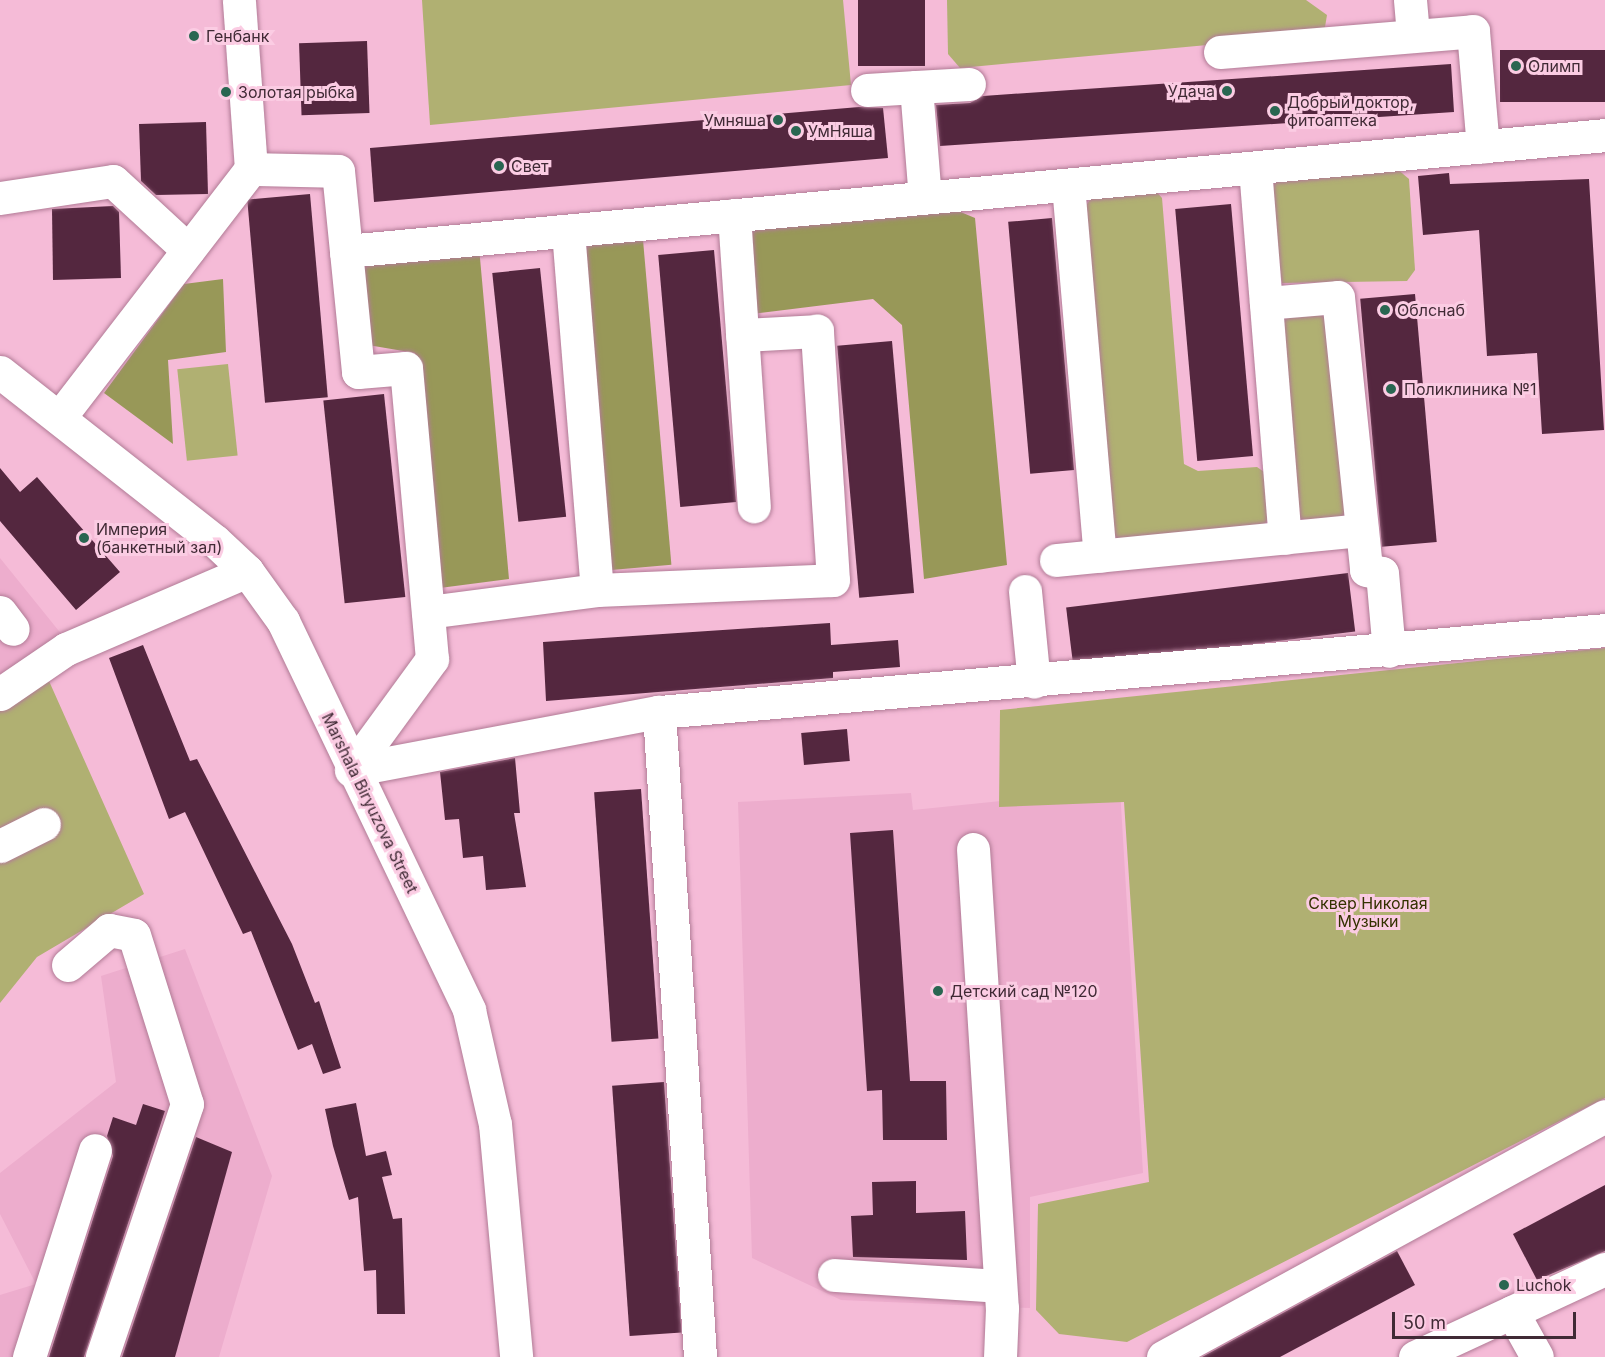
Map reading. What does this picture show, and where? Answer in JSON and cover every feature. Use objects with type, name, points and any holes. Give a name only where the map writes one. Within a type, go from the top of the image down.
[{"type":"main road","points":[[59,418],[251,168],[239,0]]},
{"type":"main road","points":[[1410,0],[1413,36]]},
{"type":"main road","points":[[1220,52],[1473,31],[1483,147]]},
{"type":"main road","points":[[867,90],[969,84]]},
{"type":"main road","points":[[916,87],[925,198]]},
{"type":"main road","points":[[346,251],[1605,135]]},
{"type":"main road","points":[[251,168],[338,171],[358,372],[406,368],[432,658],[351,770]]},
{"type":"main road","points":[[1255,168],[1285,538]]},
{"type":"main road","points":[[0,198],[113,181],[188,250]]},
{"type":"main road","points":[[1068,185],[1100,556]]},
{"type":"main road","points":[[734,216],[754,506]]},
{"type":"main road","points":[[568,231],[597,590]]},
{"type":"main road","points":[[1266,303],[1338,297],[1366,570],[1382,573],[1389,651]]},
{"type":"main road","points":[[428,612],[597,590],[833,580],[818,330],[742,334]]},
{"type":"main road","name":"Marshala Biryuzova Street","points":[[0,372],[247,571],[283,621],[351,770],[469,1010],[484,1057],[516,1357]]},
{"type":"main road","points":[[1056,560],[1362,530]]},
{"type":"main road","points":[[0,694],[66,649],[247,571]]},
{"type":"main road","points":[[1025,591],[1034,682]]},
{"type":"main road","points":[[351,770],[659,712],[1034,682],[1605,630]]},
{"type":"main road","points":[[659,712],[700,1357]]},
{"type":"main road","points":[[0,846],[44,824]]},
{"type":"main road","points":[[973,849],[1000,1286],[1000,1357]]},
{"type":"main road","points":[[68,964],[109,930],[134,935],[187,1104],[102,1357]]},
{"type":"main road","points":[[1163,1357],[1605,1116]]},
{"type":"main road","points":[[29,1357],[95,1150]]},
{"type":"main road","points":[[1394,1357],[1408,1350],[1413,1357],[1605,1269]]},
{"type":"main road","points":[[834,1275],[1000,1286]]},
{"type":"main road","points":[[1512,1312],[1537,1357]]},
{"type":"shaded area","points":[[951,208],[975,218],[1007,565],[924,579],[902,325],[873,299],[751,314],[743,222]]},
{"type":"shaded area","points":[[643,240],[671,565],[606,571],[577,246]]},
{"type":"shaded area","points":[[479,247],[509,579],[432,589],[415,353],[368,345],[362,259]]},
{"type":"shaded area","points":[[223,279],[226,352],[168,360],[173,444],[104,393],[184,284]]},
{"type":"shaded area","points":[[0,558],[67,641],[0,676]]},
{"type":"shaded area","name":"Детский сад №120","points":[[1120,789],[1143,1173],[1030,1197],[1030,1308],[841,1300],[752,1258],[738,802],[911,793],[913,810]]},
{"type":"shaded area","points":[[185,949],[272,1176],[219,1357],[0,1357],[0,1295],[36,1284],[0,1214],[0,1173],[116,1082],[101,976]]},
{"type":"green space","points":[[422,0],[843,0],[851,85],[430,125]]},
{"type":"green space","points":[[947,0],[1306,0],[1327,15],[1324,33],[1315,35],[960,68],[948,54]]},
{"type":"green space","points":[[1396,168],[1409,179],[1415,270],[1407,281],[1282,283],[1270,192],[1275,181]]},
{"type":"green space","points":[[1154,189],[1162,198],[1184,464],[1198,471],[1257,467],[1267,474],[1271,515],[1262,528],[1120,540],[1110,533],[1085,207],[1094,194]]},
{"type":"green space","points":[[1285,310],[1327,314],[1347,508],[1341,521],[1296,519],[1280,322]]},
{"type":"green space","points":[[228,364],[238,455],[187,461],[177,369]]},
{"type":"green space","name":"Сквер Николая Музыки","points":[[1605,648],[1605,1098],[1127,1342],[1059,1334],[1036,1310],[1038,1204],[1149,1182],[1124,802],[999,807],[1000,710]]},
{"type":"green space","points":[[49,681],[144,894],[37,957],[0,1003],[0,699]]},
{"type":"building","points":[[858,0],[925,0],[925,66],[858,66]]},
{"type":"building","points":[[367,41],[370,113],[302,115],[299,43]]},
{"type":"building","points":[[1500,50],[1605,50],[1605,102],[1500,102]]},
{"type":"building","points":[[1451,64],[1454,112],[940,146],[936,105],[970,103],[983,96]]},
{"type":"building","points":[[859,107],[883,108],[888,158],[374,202],[370,148]]},
{"type":"building","points":[[206,122],[208,194],[156,195],[141,181],[139,124]]},
{"type":"building","points":[[1449,173],[1450,184],[1589,179],[1604,430],[1542,434],[1537,353],[1487,356],[1479,230],[1423,235],[1418,176]]},
{"type":"building","points":[[310,194],[328,397],[265,403],[247,199]]},
{"type":"building","points":[[1231,204],[1253,456],[1197,461],[1175,209]]},
{"type":"building","points":[[113,206],[119,212],[121,278],[53,280],[52,209]]},
{"type":"building","points":[[1052,218],[1074,470],[1030,474],[1008,222]]},
{"type":"building","points":[[714,250],[736,502],[680,507],[658,255]]},
{"type":"building","points":[[540,268],[566,517],[518,522],[492,273]]},
{"type":"building","points":[[1415,294],[1437,542],[1382,547],[1360,299]]},
{"type":"building","points":[[892,341],[914,593],[859,598],[837,346]]},
{"type":"building","points":[[384,394],[405,597],[345,603],[323,400]]},
{"type":"building","points":[[0,468],[20,492],[37,477],[120,572],[76,610],[0,521]]},
{"type":"building","points":[[1348,573],[1355,632],[1073,666],[1066,608]]},
{"type":"building","points":[[830,623],[831,645],[898,640],[900,667],[833,672],[833,678],[546,701],[543,642]]},
{"type":"building","points":[[143,645],[190,761],[197,759],[292,944],[315,1003],[319,1001],[341,1068],[323,1074],[312,1044],[298,1050],[251,931],[243,934],[185,812],[169,819],[109,658]]},
{"type":"building","points":[[847,729],[850,761],[804,765],[801,733]]},
{"type":"building","points":[[515,758],[520,813],[514,813],[526,887],[486,890],[483,856],[463,858],[459,819],[445,820],[440,772]]},
{"type":"building","points":[[641,789],[658,1038],[612,1042],[594,792]]},
{"type":"building","points":[[893,830],[910,1081],[946,1081],[947,1140],[883,1140],[882,1090],[867,1091],[850,833]]},
{"type":"building","points":[[664,1082],[682,1332],[630,1336],[612,1086]]},
{"type":"building","points":[[356,1103],[366,1156],[386,1151],[392,1175],[382,1177],[393,1219],[402,1218],[405,1314],[377,1314],[376,1270],[364,1271],[358,1197],[349,1200],[333,1146],[325,1109]]},
{"type":"building","points":[[143,1104],[165,1111],[84,1357],[49,1357],[113,1156],[107,1136],[113,1117],[136,1125]]},
{"type":"building","points":[[196,1137],[232,1152],[175,1357],[122,1357]]},
{"type":"building","points":[[916,1181],[916,1213],[965,1211],[967,1260],[853,1257],[851,1216],[873,1215],[872,1182]]},
{"type":"building","points":[[1605,1185],[1605,1251],[1537,1280],[1513,1234]]},
{"type":"building","points":[[1397,1251],[1415,1285],[1280,1357],[1202,1357]]},
{"type":"place","name":"Генбанк","points":[[194,36]]},
{"type":"place","name":"Олимп","points":[[1516,66]]},
{"type":"place","name":"Удача","points":[[1227,91]]},
{"type":"place","name":"Золотая рыбка","points":[[226,92]]},
{"type":"place","name":"Добрый доктор, фитоаптека","points":[[1275,111]]},
{"type":"place","name":"Умняша","points":[[778,120]]},
{"type":"place","name":"УмНяша","points":[[796,131]]},
{"type":"place","name":"Свет","points":[[499,166]]},
{"type":"place","name":"Облснаб","points":[[1385,310]]},
{"type":"place","name":"Поликлиника №1","points":[[1391,389]]},
{"type":"place","name":"Империя (банкетный зал)","points":[[84,538]]},
{"type":"place","name":"Детский сад №120","points":[[938,991]]},
{"type":"place","name":"Luchok","points":[[1504,1285]]}]
